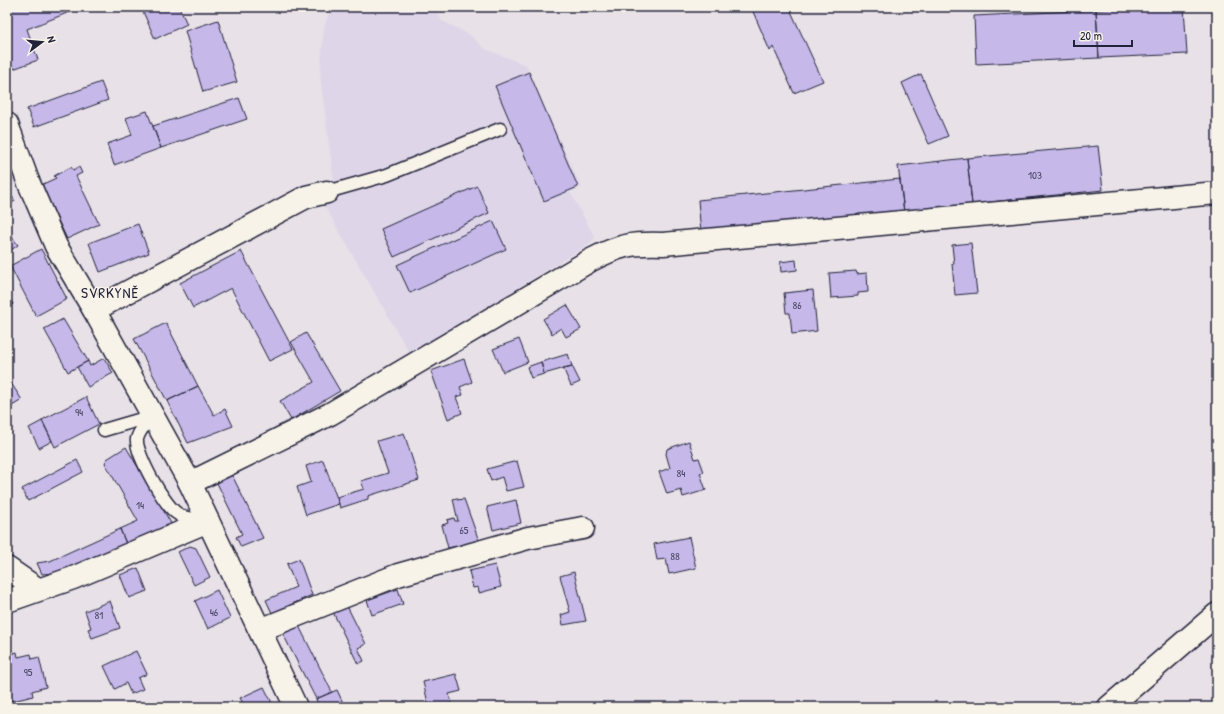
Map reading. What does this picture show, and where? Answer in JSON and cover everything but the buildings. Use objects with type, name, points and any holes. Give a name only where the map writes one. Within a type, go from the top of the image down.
[{"type":"street","points":[[7,124],[28,181],[56,246],[94,310],[190,483],[296,707]]},
{"type":"street","points":[[94,310],[306,197],[327,192]]},
{"type":"street","points":[[190,483],[330,414],[584,264],[616,248],[638,243],[663,244],[1217,193]]},
{"type":"street","points":[[7,601],[73,578],[208,521]]},
{"type":"street","points":[[260,630],[398,575],[528,538],[582,528]]},
{"type":"street","points":[[7,568],[39,590]]},
{"type":"street","points":[[1109,707],[1217,614]]},
{"type":"lane","points":[[327,192],[387,175],[500,129]]},
{"type":"lane","points":[[104,430],[152,416]]},
{"type":"lane","points":[[152,416],[140,431],[137,440],[141,455],[156,486],[171,509],[178,515],[208,521]]},
{"type":"shaded area","points":[[331,7],[434,7],[442,21],[470,35],[485,49],[526,65],[581,187],[570,192],[595,238],[589,244],[437,338],[409,352],[324,205],[336,198],[320,75],[324,28]]},
{"type":"district","name":"SVRKYNĚ","points":[[110,292]]}]
